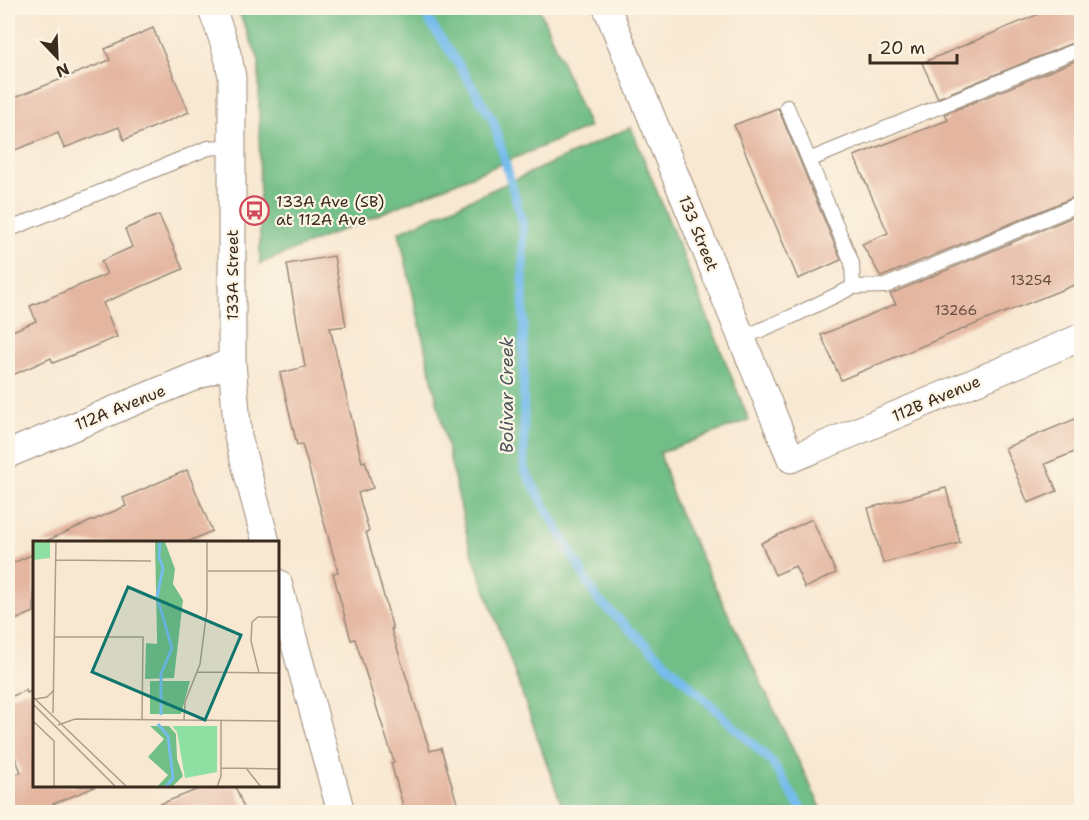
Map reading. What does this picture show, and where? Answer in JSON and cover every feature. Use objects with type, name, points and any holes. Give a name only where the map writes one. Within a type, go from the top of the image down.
[{"type":"street","name":"133A Street","points":[[211,8],[229,55],[232,77],[232,362],[238,437],[266,541]]},
{"type":"street","name":"133 Street","points":[[607,8],[791,459]]},
{"type":"street","name":"112B Avenue","points":[[791,459],[1082,337]]},
{"type":"street","name":"112A Avenue","points":[[8,454],[232,362]]},
{"type":"street","points":[[279,587],[341,813]]},
{"type":"lane","points":[[809,160],[1082,48]]},
{"type":"lane","points":[[787,107],[852,263],[853,286]]},
{"type":"lane","points":[[8,230],[208,148],[232,146]]},
{"type":"lane","points":[[742,338],[853,286],[885,286],[1082,203]]},
{"type":"green space","points":[[237,8],[539,8],[589,127],[260,264],[259,60]]},
{"type":"green space","points":[[631,127],[749,420],[660,453],[675,503],[823,812],[564,812],[469,544],[399,232]]},
{"type":"building","points":[[1053,8],[1072,8],[1082,32],[1082,39],[938,98],[922,63]]},
{"type":"building","points":[[153,28],[189,112],[124,140],[119,127],[64,148],[58,133],[8,153],[8,100],[110,60],[105,49]]},
{"type":"building","points":[[1082,58],[1082,194],[881,277],[862,244],[888,233],[854,156],[948,120],[945,114]]},
{"type":"building","points":[[778,108],[841,260],[798,279],[734,125]]},
{"type":"building","points":[[1082,213],[1082,282],[841,380],[821,335],[896,304],[890,294]]},
{"type":"building","points":[[159,215],[183,269],[103,303],[117,337],[53,363],[51,358],[8,377],[8,333],[36,321],[30,306],[107,274],[101,261],[132,247],[125,229]]},
{"type":"building","points":[[334,256],[346,326],[330,328],[362,462],[365,461],[373,488],[358,493],[369,531],[366,532],[393,629],[391,629],[430,751],[441,748],[460,813],[405,813],[391,763],[394,762],[355,639],[351,640],[333,573],[338,572],[302,444],[297,445],[280,373],[305,367],[287,264]]},
{"type":"building","points":[[1082,416],[1082,449],[1045,464],[1057,491],[1028,503],[1005,448]]},
{"type":"building","points":[[187,470],[212,531],[190,541],[46,541],[126,506],[123,498]]},
{"type":"building","points":[[946,488],[960,543],[883,563],[868,508]]},
{"type":"building","points":[[812,519],[836,573],[805,588],[795,566],[775,575],[761,543]]},
{"type":"building","points":[[33,554],[33,612],[8,623],[8,565]]},
{"type":"building","points":[[26,690],[27,693],[33,690],[33,787],[95,787],[53,804],[56,813],[8,813],[8,778],[21,772],[8,740],[8,698]]},
{"type":"building","points":[[204,787],[235,787],[246,813],[143,813],[142,811]]},
{"type":"waterway","name":"Bolivar Creek","points":[[420,8],[493,120],[523,224],[524,469],[597,599],[771,761],[803,812]]},
{"type":"place","name":"133A Ave (SB) at 112A Ave","points":[[255,210]]}]
